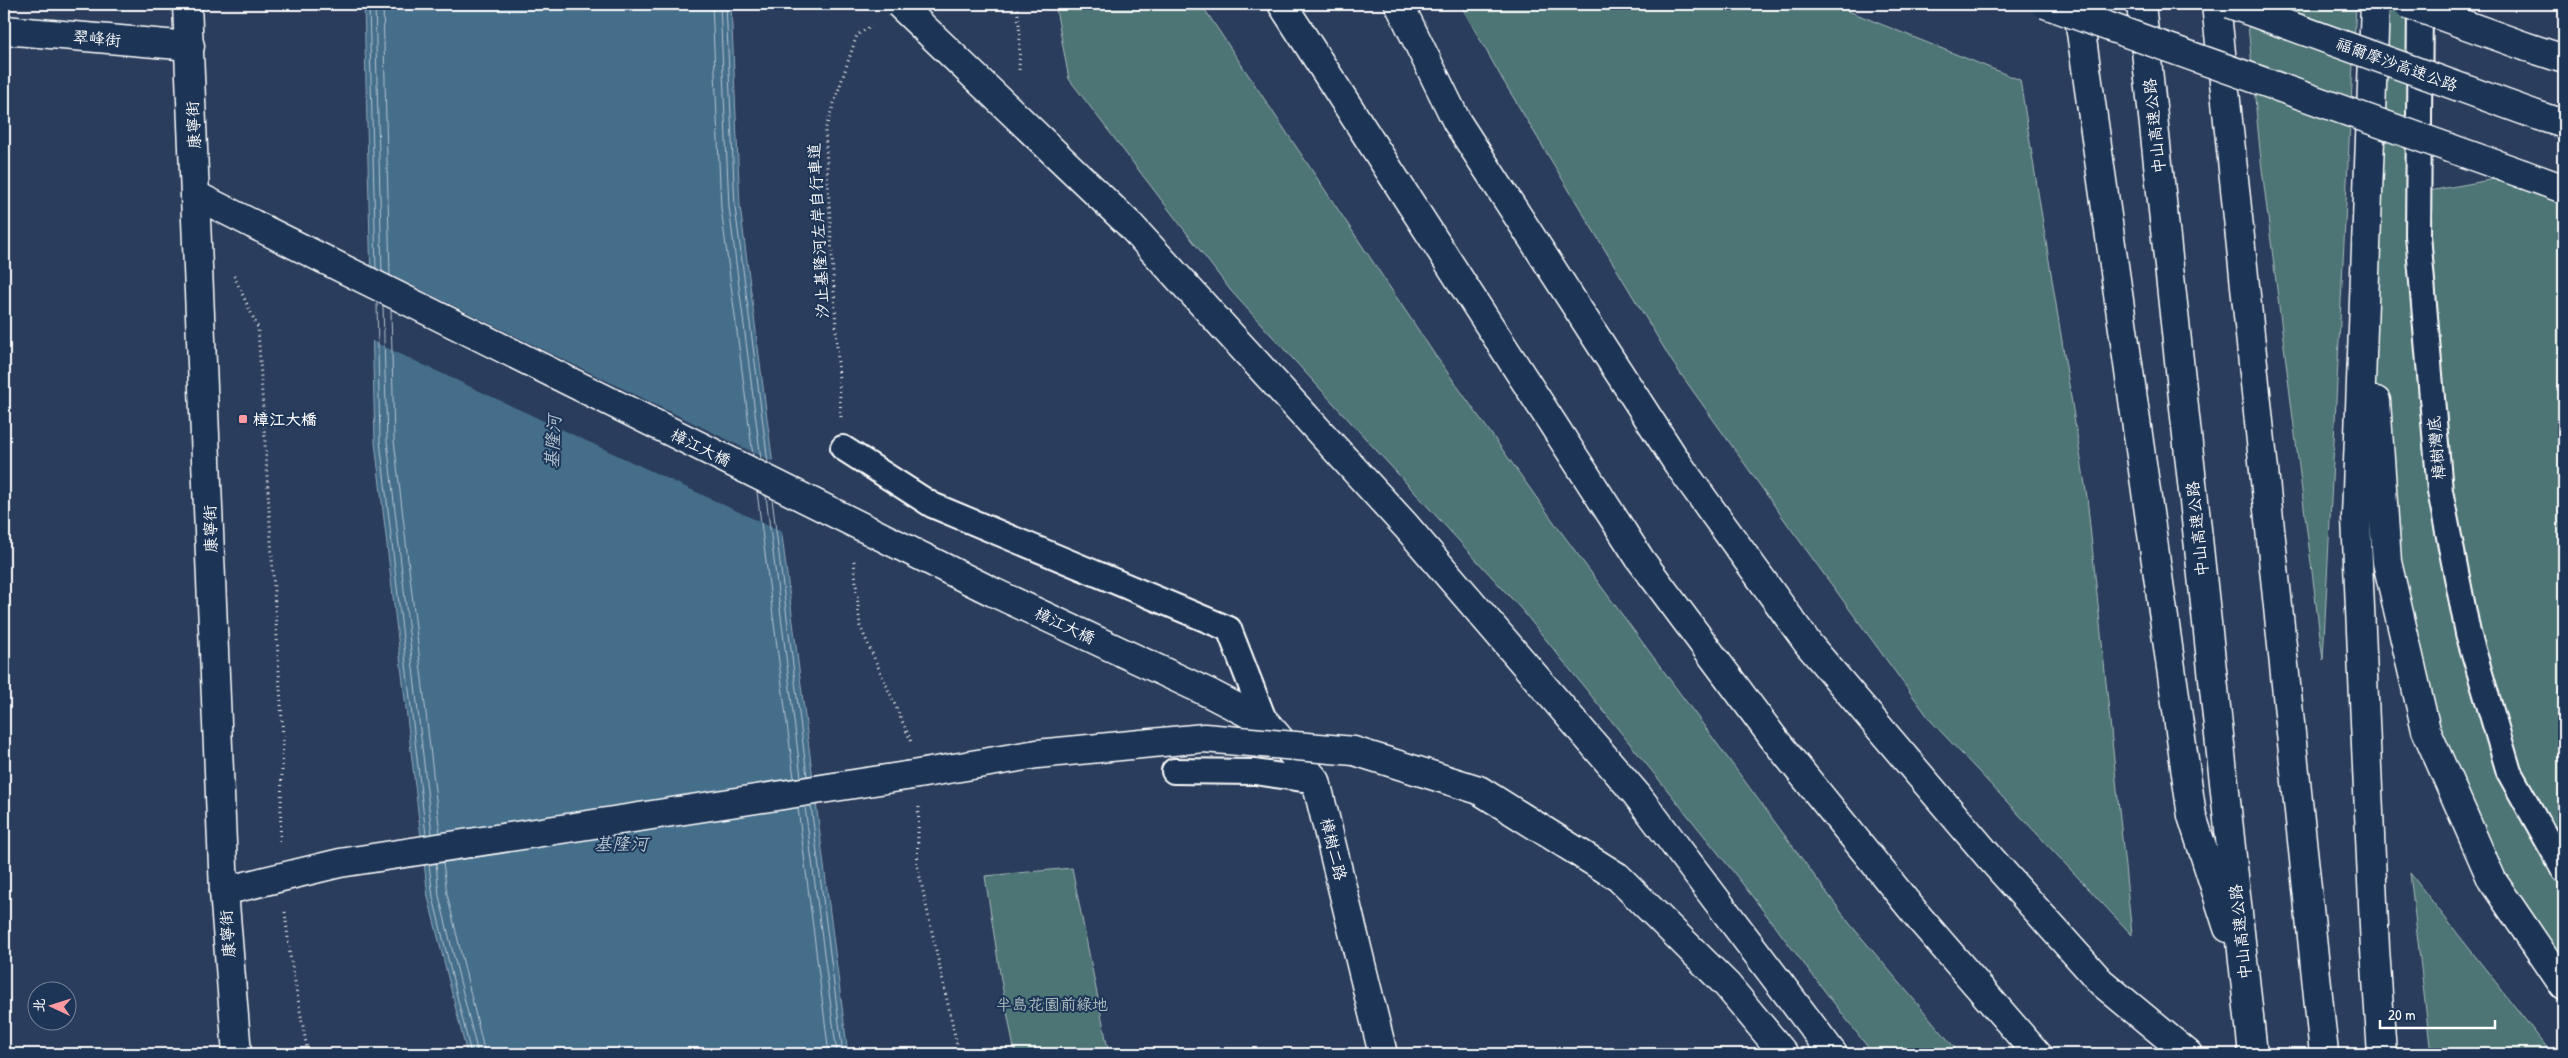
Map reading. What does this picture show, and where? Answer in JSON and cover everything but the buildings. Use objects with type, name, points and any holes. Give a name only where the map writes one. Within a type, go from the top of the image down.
[{"type":"main road","name":"康寧街","points":[[187,4],[197,196],[224,891],[237,1054]]},
{"type":"main road","points":[[899,4],[1130,225],[1406,526],[1637,795],[1833,1054]]},
{"type":"main road","points":[[1282,4],[1640,559],[1775,740],[1920,919],[2036,1054]]},
{"type":"main road","points":[[1399,4],[1457,122],[1678,464],[1809,645],[1991,859],[2101,982],[2188,1054]]},
{"type":"main road","points":[[2045,4],[2564,189]]},
{"type":"main road","points":[[2077,4],[2192,816],[2246,982]]},
{"type":"main road","name":"中山高速公路","points":[[2141,4],[2253,1054]]},
{"type":"main road","points":[[2216,4],[2324,1054]]},
{"type":"main road","name":"福爾摩沙高速公路","points":[[2230,4],[2553,121]]},
{"type":"main road","points":[[2375,4],[2356,517],[2382,1054]]},
{"type":"main road","points":[[2408,4],[2564,59]]},
{"type":"main road","name":"翠峰街","points":[[4,30],[190,46]]},
{"type":"main road","name":"樟江大橋","points":[[197,196],[984,587],[1209,693]]},
{"type":"main road","points":[[2366,263],[2388,562],[2426,730],[2492,880],[2564,986]]},
{"type":"main road","name":"樟樹二路","points":[[1209,693],[1265,722],[1316,781],[1384,1054]]},
{"type":"main road","points":[[224,891],[340,863],[1037,754],[1204,738],[1354,751],[1479,790],[1618,877],[1727,985],[1784,1054]]},
{"type":"lane","name":"樟樹灣底","points":[[2420,4],[2418,235],[2440,491],[2468,633],[2509,772],[2564,870]]},
{"type":"lane","points":[[843,448],[932,505],[1229,629],[1265,722]]},
{"type":"lane","points":[[1174,771],[1255,772],[1316,781]]},
{"type":"path","points":[[1017,4],[1020,35],[1019,78]]},
{"type":"path","name":"汐止基隆河左岸自行車道","points":[[843,448],[825,130],[857,35],[870,26],[877,26]]},
{"type":"path","points":[[234,275],[258,328],[283,737],[279,824],[282,877],[290,955],[308,1054]]},
{"type":"path","points":[[860,626],[914,746]]},
{"type":"path","points":[[920,800],[917,864],[960,1054]]},
{"type":"green space","points":[[1055,4],[1201,4],[1433,352],[1556,525],[1850,924],[1960,1054],[1873,1054],[1735,874],[1522,610],[1231,291],[1069,79]]},
{"type":"green space","points":[[1460,4],[1831,4],[2020,80],[2087,497],[2132,935],[1931,721],[1791,529],[1673,363],[1504,82]]},
{"type":"green space","points":[[2246,4],[2356,4],[2323,660],[2261,161]]},
{"type":"green space","points":[[2375,4],[2420,4],[2418,193],[2523,174],[2564,189],[2564,986],[2426,730],[2387,562],[2366,263]]},
{"type":"green space","name":"半島花園前綠地","points":[[1072,868],[1109,1054],[1015,1054],[1001,980],[985,876]]},
{"type":"green space","points":[[2410,873],[2552,1054],[2431,1054]]},
{"type":"water","name":"基隆河","points":[[364,4],[731,4],[740,206],[848,1054],[467,1054],[428,897],[375,442]]},
{"type":"pier","points":[[368,264],[775,463],[784,533],[370,340]]},
{"type":"place","name":"樟江大橋","points":[[243,419]]}]
